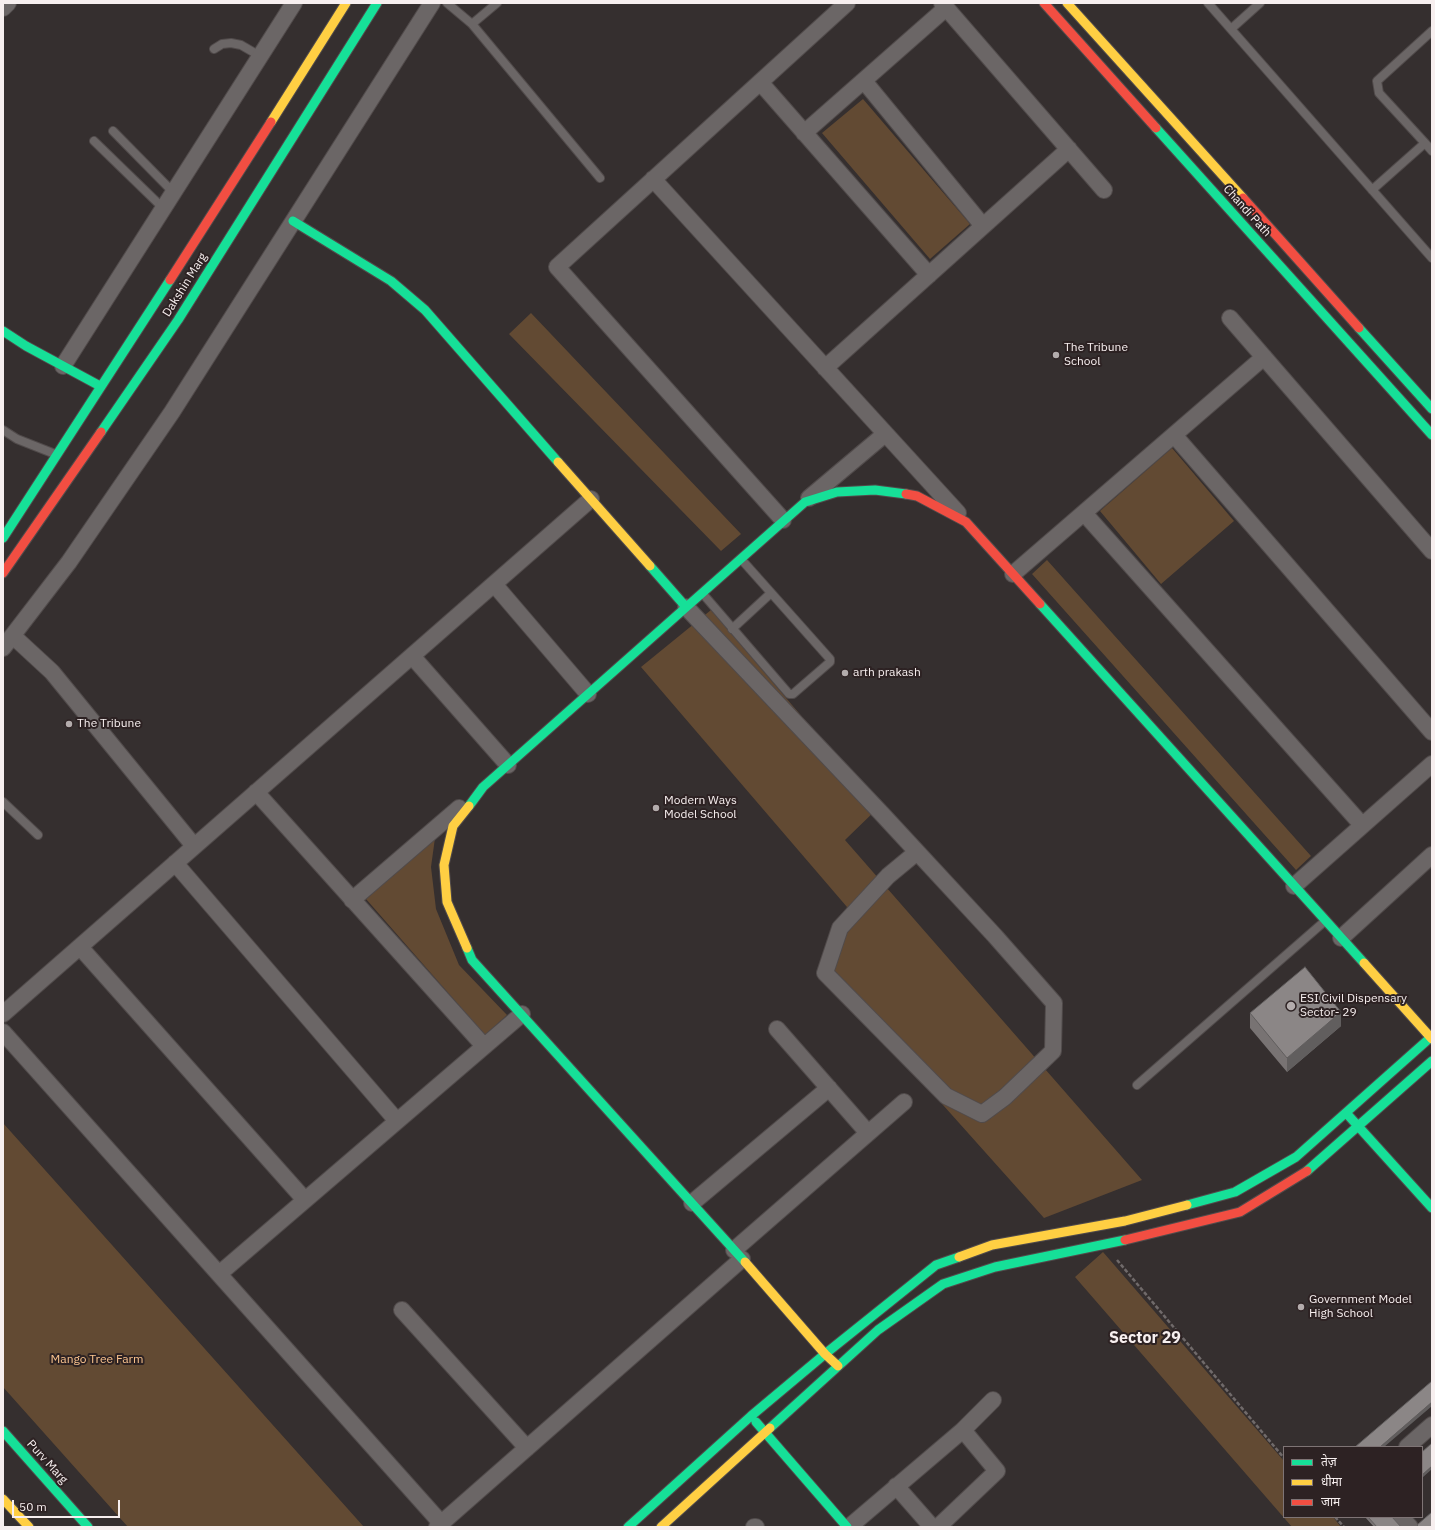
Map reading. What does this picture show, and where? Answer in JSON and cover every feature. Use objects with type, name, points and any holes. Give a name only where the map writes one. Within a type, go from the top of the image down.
[{"type":"street","points":[[3,8],[8,3]]},
{"type":"street","points":[[63,366],[294,3]]},
{"type":"street","name":"Dakshin Marg","points":[[4,534],[100,386],[128,347],[346,3]]},
{"type":"street","name":"Dakshin Marg","points":[[3,573],[178,320],[377,3]]},
{"type":"street","points":[[3,648],[69,562],[172,412],[432,3]]},
{"type":"street","points":[[783,520],[557,267],[847,3]]},
{"type":"street","name":"Chandi Path","points":[[1044,3],[1432,435]]},
{"type":"street","name":"Chandi Path","points":[[1067,3],[1432,408]]},
{"type":"street","points":[[804,133],[864,81],[944,5],[1104,190]]},
{"type":"street","points":[[864,81],[983,226]]},
{"type":"street","points":[[760,82],[929,275]]},
{"type":"street","points":[[825,368],[1069,149]]},
{"type":"street","points":[[628,1527],[751,1416],[825,1354],[936,1265],[992,1245],[1125,1220],[1235,1192],[1296,1157],[1431,1038],[966,522],[653,179]]},
{"type":"street","points":[[293,221],[391,281],[425,310],[686,607],[917,852],[1054,1003],[1053,1051],[1005,1097],[982,1114],[946,1096],[825,973],[840,928],[888,876],[917,852]]},
{"type":"street","points":[[1230,318],[1432,551]]},
{"type":"street","points":[[3,331],[26,346],[100,386]]},
{"type":"street","points":[[1013,574],[1264,357]]},
{"type":"street","points":[[352,900],[508,765],[783,520],[885,434]]},
{"type":"street","points":[[1174,435],[1432,732]]},
{"type":"street","points":[[804,502],[837,492],[875,490],[917,496],[966,522]]},
{"type":"street","points":[[3,1014],[591,499]]},
{"type":"street","points":[[1084,513],[1362,825]]},
{"type":"street","points":[[494,584],[588,694]]},
{"type":"street","points":[[13,636],[52,672],[194,846]]},
{"type":"street","points":[[412,656],[508,765]]},
{"type":"street","points":[[1294,886],[1432,764]]},
{"type":"street","points":[[483,787],[453,826],[444,865],[447,902],[472,960],[692,1203],[825,1354],[838,1366]]},
{"type":"street","points":[[256,792],[484,1046]]},
{"type":"street","points":[[1341,938],[1432,855]]},
{"type":"street","points":[[175,863],[397,1121]]},
{"type":"street","points":[[80,947],[305,1200]]},
{"type":"street","points":[[219,1274],[522,1014]]},
{"type":"street","points":[[777,1029],[868,1133]]},
{"type":"street","points":[[3,1032],[219,1274],[439,1525],[527,1448],[738,1255],[868,1133],[904,1102]]},
{"type":"street","points":[[661,1527],[878,1330],[943,1284],[995,1267],[1104,1244],[1240,1212],[1302,1175],[1432,1061]]},
{"type":"street","points":[[692,1203],[829,1088]]},
{"type":"street","points":[[1346,1112],[1432,1208]]},
{"type":"street","points":[[402,1310],[527,1448]]},
{"type":"street","points":[[751,1416],[848,1527],[963,1430],[993,1400]]},
{"type":"street","points":[[1408,1446],[1432,1425]]},
{"type":"street","points":[[938,1527],[997,1471],[963,1430]]},
{"type":"street","name":"Purv Marg","points":[[3,1431],[88,1527]]},
{"type":"street","points":[[896,1486],[932,1527]]},
{"type":"street","points":[[3,1499],[29,1527]]},
{"type":"street","points":[[1402,1518],[1410,1527]]},
{"type":"lane","points":[[447,3],[472,24],[600,178]]},
{"type":"lane","points":[[472,24],[496,3]]},
{"type":"lane","points":[[1208,3],[1432,258]]},
{"type":"lane","points":[[1231,29],[1260,3]]},
{"type":"lane","points":[[1432,31],[1377,81],[1379,93],[1432,151]]},
{"type":"lane","points":[[214,49],[222,44],[231,43],[241,45],[260,56]]},
{"type":"lane","points":[[113,131],[173,192]]},
{"type":"lane","points":[[94,141],[163,208]]},
{"type":"lane","points":[[1372,190],[1425,143]]},
{"type":"lane","points":[[3,430],[17,439],[57,454]]},
{"type":"lane","points":[[702,593],[789,694],[793,694],[830,662],[830,659],[740,559]]},
{"type":"lane","points":[[732,629],[771,593]]},
{"type":"lane","points":[[3,802],[38,835]]},
{"type":"lane","points":[[1138,1085],[1325,920]]},
{"type":"path","points":[[1104,1244],[1283,1457]]},
{"type":"path","points":[[1336,1518],[1344,1527]]},
{"type":"green space","points":[[863,99],[970,224],[930,259],[822,133]]},
{"type":"green space","points":[[531,313],[741,534],[721,551],[509,334]]},
{"type":"green space","points":[[1172,448],[1234,521],[1161,584],[1100,511]]},
{"type":"green space","points":[[1047,560],[1311,856],[1296,870],[1032,574]]},
{"type":"green space","points":[[711,610],[879,807],[845,840],[1142,1180],[1044,1218],[825,973],[847,907],[641,667]]},
{"type":"green space","points":[[435,838],[431,867],[436,909],[459,965],[507,1015],[485,1035],[366,899]]},
{"type":"green space","name":"Mango Tree Farm","points":[[3,1123],[364,1527],[128,1527],[3,1387]]},
{"type":"green space","points":[[1103,1252],[1283,1460],[1283,1517],[1075,1277]]},
{"type":"green space","points":[[1284,1518],[1334,1518],[1341,1527],[1292,1527]]},
{"type":"building","points":[[1305,967],[1341,1012],[1287,1058],[1250,1013]]},
{"type":"building","points":[[1432,1381],[1432,1402],[1381,1446],[1356,1446]]},
{"type":"building","points":[[1432,1443],[1432,1466],[1423,1474],[1423,1451]]},
{"type":"building","points":[[1432,1512],[1432,1527],[1419,1527],[1417,1525]]},
{"type":"building","points":[[1369,1518],[1393,1518],[1401,1527],[1377,1527]]},
{"type":"traffic: fast","points":[[101,432],[178,320],[377,3]]},
{"type":"traffic: fast","points":[[1156,128],[1432,435]]},
{"type":"traffic: fast","points":[[293,221],[391,281],[425,310],[558,462]]},
{"type":"traffic: fast","points":[[3,538],[170,280]]},
{"type":"traffic: fast","points":[[1359,328],[1432,409]]},
{"type":"traffic: fast","points":[[3,331],[26,346],[100,386]]},
{"type":"traffic: fast","points":[[469,806],[483,787],[805,502],[837,492],[875,490],[906,494]]},
{"type":"traffic: fast","points":[[650,566],[686,607]]},
{"type":"traffic: fast","points":[[1040,604],[1364,963]]},
{"type":"traffic: fast","points":[[467,948],[472,960],[745,1262]]},
{"type":"traffic: fast","points":[[1187,1205],[1235,1192],[1296,1157],[1431,1037]]},
{"type":"traffic: fast","points":[[1307,1171],[1432,1061]]},
{"type":"traffic: fast","points":[[1348,1115],[1432,1208]]},
{"type":"traffic: fast","points":[[770,1428],[878,1330],[943,1284],[995,1267],[1125,1240]]},
{"type":"traffic: fast","points":[[628,1527],[751,1416],[825,1354],[936,1265],[959,1257]]},
{"type":"traffic: fast","points":[[756,1422],[847,1527]]},
{"type":"traffic: fast","points":[[3,1431],[88,1527]]},
{"type":"traffic: slow","points":[[271,122],[346,3]]},
{"type":"traffic: slow","points":[[1067,3],[1243,198]]},
{"type":"traffic: slow","points":[[558,462],[650,566]]},
{"type":"traffic: slow","points":[[467,948],[447,902],[444,865],[453,826],[469,806]]},
{"type":"traffic: slow","points":[[1364,963],[1432,1039]]},
{"type":"traffic: slow","points":[[959,1257],[992,1245],[1125,1221],[1187,1205]]},
{"type":"traffic: slow","points":[[745,1262],[825,1354],[838,1366]]},
{"type":"traffic: slow","points":[[661,1527],[770,1428]]},
{"type":"traffic: slow","points":[[3,1499],[29,1527]]},
{"type":"traffic: jam","points":[[1044,3],[1156,128]]},
{"type":"traffic: jam","points":[[170,280],[271,122]]},
{"type":"traffic: jam","points":[[1243,198],[1359,328]]},
{"type":"traffic: jam","points":[[3,573],[101,432]]},
{"type":"traffic: jam","points":[[906,494],[917,496],[966,522],[1040,604]]},
{"type":"traffic: jam","points":[[1125,1240],[1240,1212],[1307,1171]]},
{"type":"place","name":"The Tribune School","points":[[1056,355]]},
{"type":"place","name":"arth prakash","points":[[845,673]]},
{"type":"place","name":"The Tribune","points":[[69,724]]},
{"type":"place","name":"Modern Ways Model School","points":[[656,808]]},
{"type":"place","name":"ESI Civil Dispensary Sector- 29","points":[[1291,1006]]},
{"type":"place","name":"Government Model High School","points":[[1301,1307]]},
{"type":"district","name":"Sector 29","points":[[1145,1338]]}]
